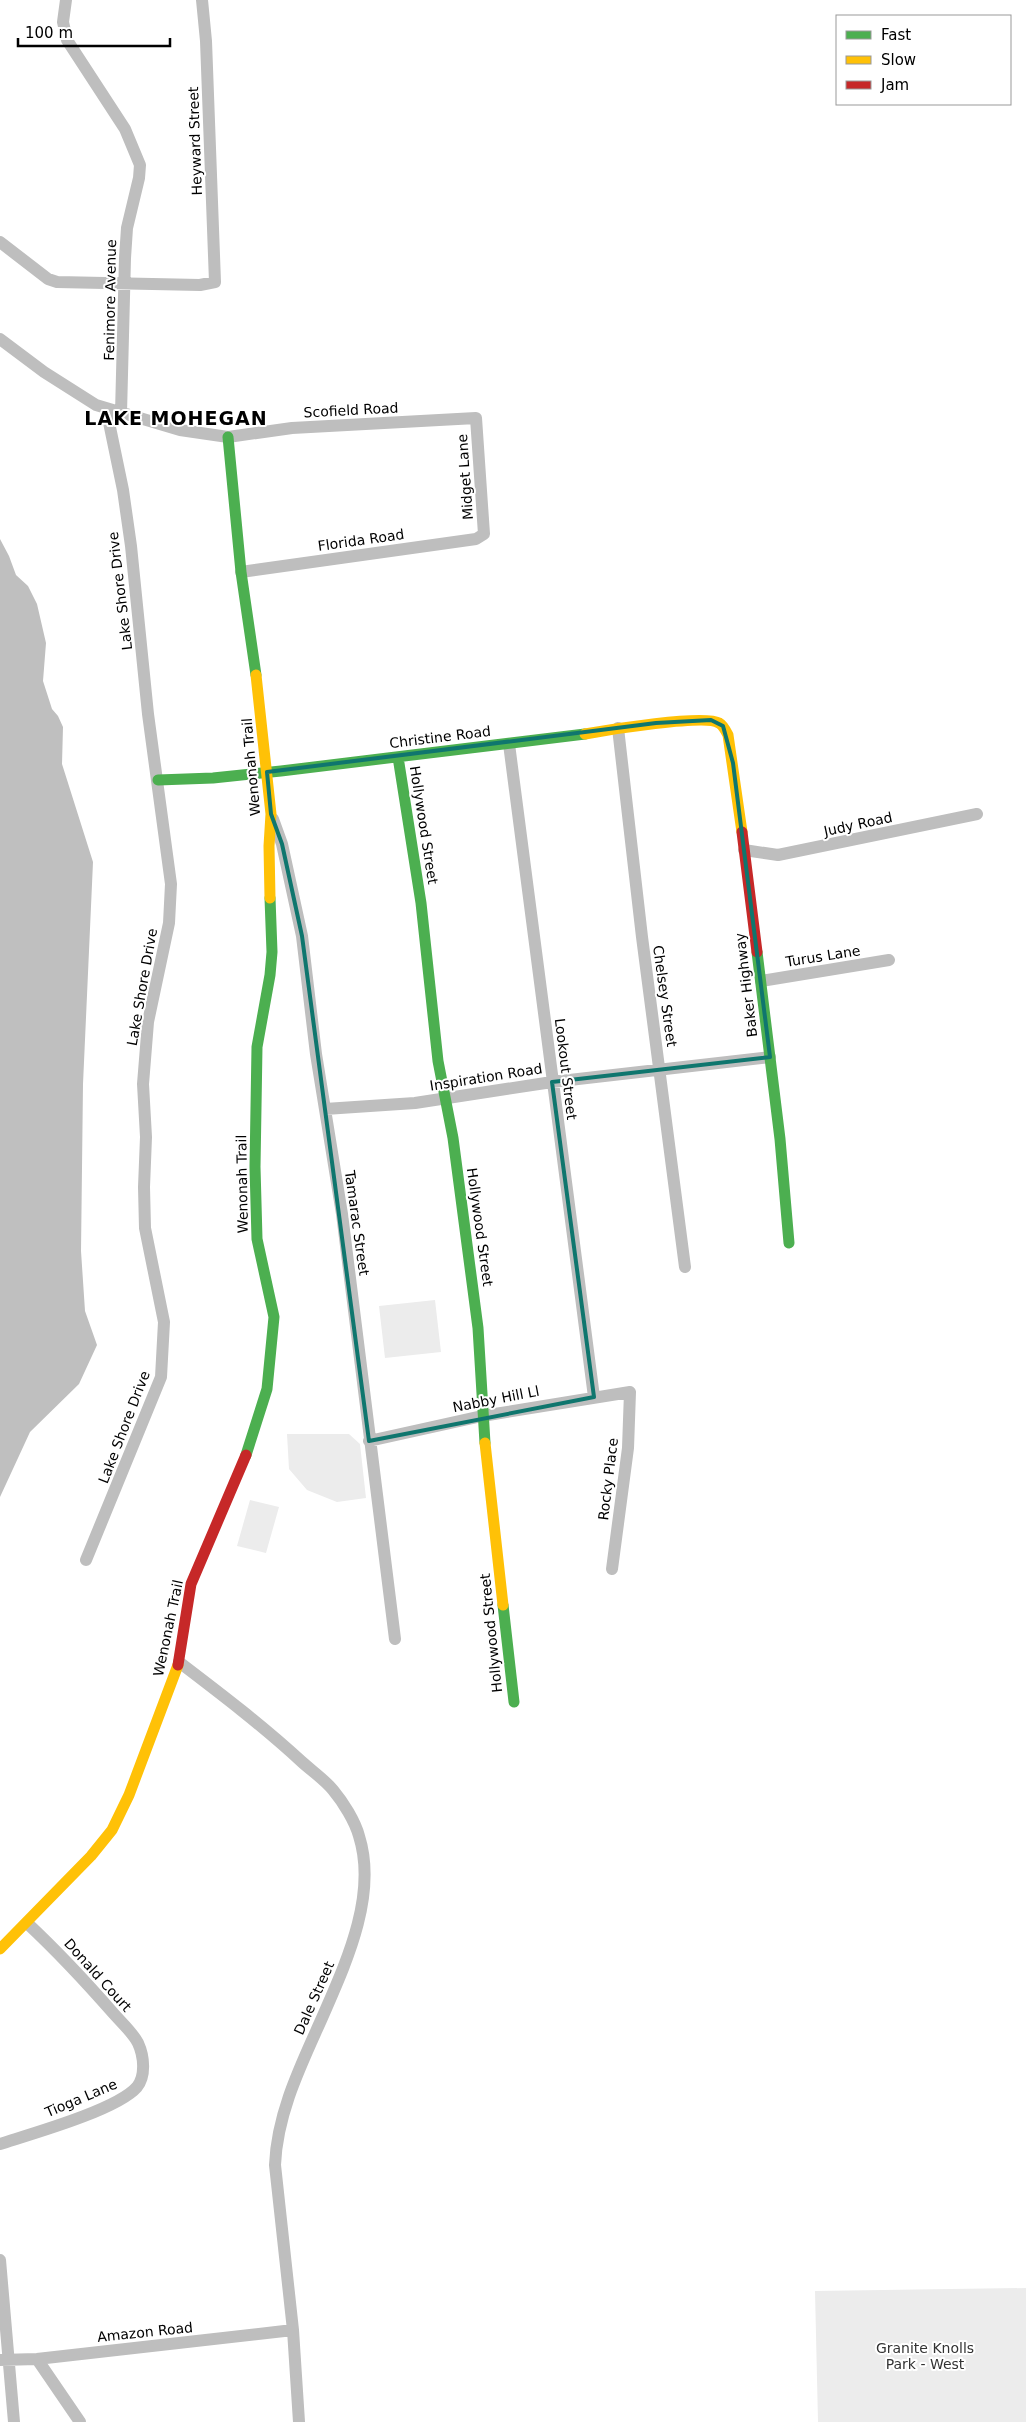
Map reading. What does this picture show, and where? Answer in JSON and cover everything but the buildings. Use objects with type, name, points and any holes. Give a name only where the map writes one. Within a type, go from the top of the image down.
[{"type":"street","name":"Fenimore Avenue","points":[[66,0],[63,22],[67,40],[125,129],[140,165],[139,178],[127,228],[121,413]]},
{"type":"street","name":"Heyward Street","points":[[124,282],[200,285],[215,282],[206,41],[202,0]]},
{"type":"street","points":[[0,242],[48,279],[57,282],[124,282]]},
{"type":"street","name":"Scofield Road","points":[[0,338],[44,372],[96,405],[180,430],[228,437],[292,428],[476,418]]},
{"type":"street","name":"Lake Shore Drive","points":[[86,1560],[162,1377],[164,1322],[145,1228],[146,1137],[143,1084],[148,1022],[155,984],[161,966],[171,899],[158,780],[148,714],[131,546],[123,490],[106,408]]},
{"type":"street","name":"Midget Lane","points":[[476,418],[484,534]]},
{"type":"street","name":"Wenonah Trail","points":[[0,1948],[27,1923],[91,1856],[112,1830],[143,1760],[179,1662],[191,1584],[250,1447],[267,1389],[274,1317],[257,1239],[255,1167],[257,1047],[270,975],[272,952],[269,846],[271,814],[262,718],[241,572],[228,437]]},
{"type":"street","name":"Florida Road","points":[[241,572],[476,539],[484,534]]},
{"type":"street","name":"Christine Road","points":[[158,780],[213,778],[398,758],[656,722],[711,720],[720,722],[724,726]]},
{"type":"street","name":"Baker Highway","points":[[724,726],[728,735],[733,763],[761,981],[789,1243]]},
{"type":"street","name":"Chelsey Street","points":[[618,728],[685,1267]]},
{"type":"street","name":"Lookout Street","points":[[509,744],[594,1397]]},
{"type":"street","name":"Hollywood Street","points":[[398,758],[421,903],[438,1061],[453,1138],[478,1328],[482,1416],[514,1702]]},
{"type":"street","name":"Tamarac Street","points":[[271,814],[282,844],[302,936],[325,1109],[342,1214],[395,1639]]},
{"type":"street","name":"Judy Road","points":[[744,850],[778,855],[977,814]]},
{"type":"street","name":"Turus Lane","points":[[761,981],[889,960]]},
{"type":"street","name":"Inspiration Road","points":[[325,1109],[415,1103],[552,1082],[770,1057]]},
{"type":"street","name":"Nabby Hill Ll","points":[[369,1442],[482,1416],[630,1392]]},
{"type":"street","name":"Rocky Place","points":[[612,1569],[628,1448],[630,1392]]},
{"type":"street","name":"Dale Street","points":[[179,1662],[242,1710],[333,1790],[359,1836],[362,1850],[362,1901],[348,1956],[297,2074],[280,2122],[275,2144],[275,2165],[293,2330],[300,2422]]},
{"type":"street","name":"Donald Court","points":[[27,1923],[76,1970],[138,2042],[141,2051]]},
{"type":"street","name":"Tioga Lane","points":[[0,2144],[67,2122],[121,2099],[137,2087],[143,2074],[141,2051]]},
{"type":"street","points":[[0,2260],[5,2360],[14,2422]]},
{"type":"street","name":"Amazon Road","points":[[5,2360],[37,2359],[293,2330]]},
{"type":"street","points":[[37,2359],[80,2422]]},
{"type":"highlighted area","points":[[711,720],[723,726],[733,763],[770,1057],[552,1082],[594,1397],[369,1441],[302,936],[282,844],[271,814],[267,772],[656,723]]},
{"type":"green space","points":[[435,1300],[441,1352],[385,1358],[379,1306]]},
{"type":"green space","points":[[287,1434],[349,1434],[360,1444],[366,1498],[337,1502],[307,1490],[289,1469]]},
{"type":"green space","points":[[250,1500],[279,1507],[266,1553],[237,1546]]},
{"type":"green space","name":"Granite Knolls Park - West","points":[[1026,2288],[1026,2422],[818,2422],[815,2291]]},
{"type":"shaded area","points":[[0,539],[16,575],[28,586],[37,604],[46,643],[43,681],[52,709],[63,727],[62,764],[93,862],[83,1084],[81,1251],[85,1311],[97,1345],[79,1384],[30,1432],[0,1497]]},
{"type":"traffic: fast","points":[[228,437],[241,572],[256,675]]},
{"type":"traffic: fast","points":[[158,780],[213,778],[281,771],[585,734]]},
{"type":"traffic: fast","points":[[398,757],[421,903],[438,1061],[453,1138],[478,1328],[485,1443]]},
{"type":"traffic: fast","points":[[246,1455],[267,1389],[274,1317],[257,1239],[255,1167],[257,1047],[270,975],[272,952],[270,898]]},
{"type":"traffic: fast","points":[[757,952],[780,1139],[789,1243]]},
{"type":"traffic: fast","points":[[503,1605],[514,1702]]},
{"type":"traffic: slow","points":[[256,675],[271,814],[269,846],[270,898]]},
{"type":"traffic: slow","points":[[585,734],[676,721],[695,720],[719,723],[728,735],[742,832]]},
{"type":"traffic: slow","points":[[485,1443],[503,1605]]},
{"type":"traffic: slow","points":[[0,1949],[91,1856],[112,1830],[129,1795],[178,1665]]},
{"type":"traffic: jam","points":[[742,832],[757,952]]},
{"type":"traffic: jam","points":[[178,1665],[191,1584],[246,1455]]},
{"type":"district","name":"LAKE MOHEGAN","points":[[176,418]]}]
